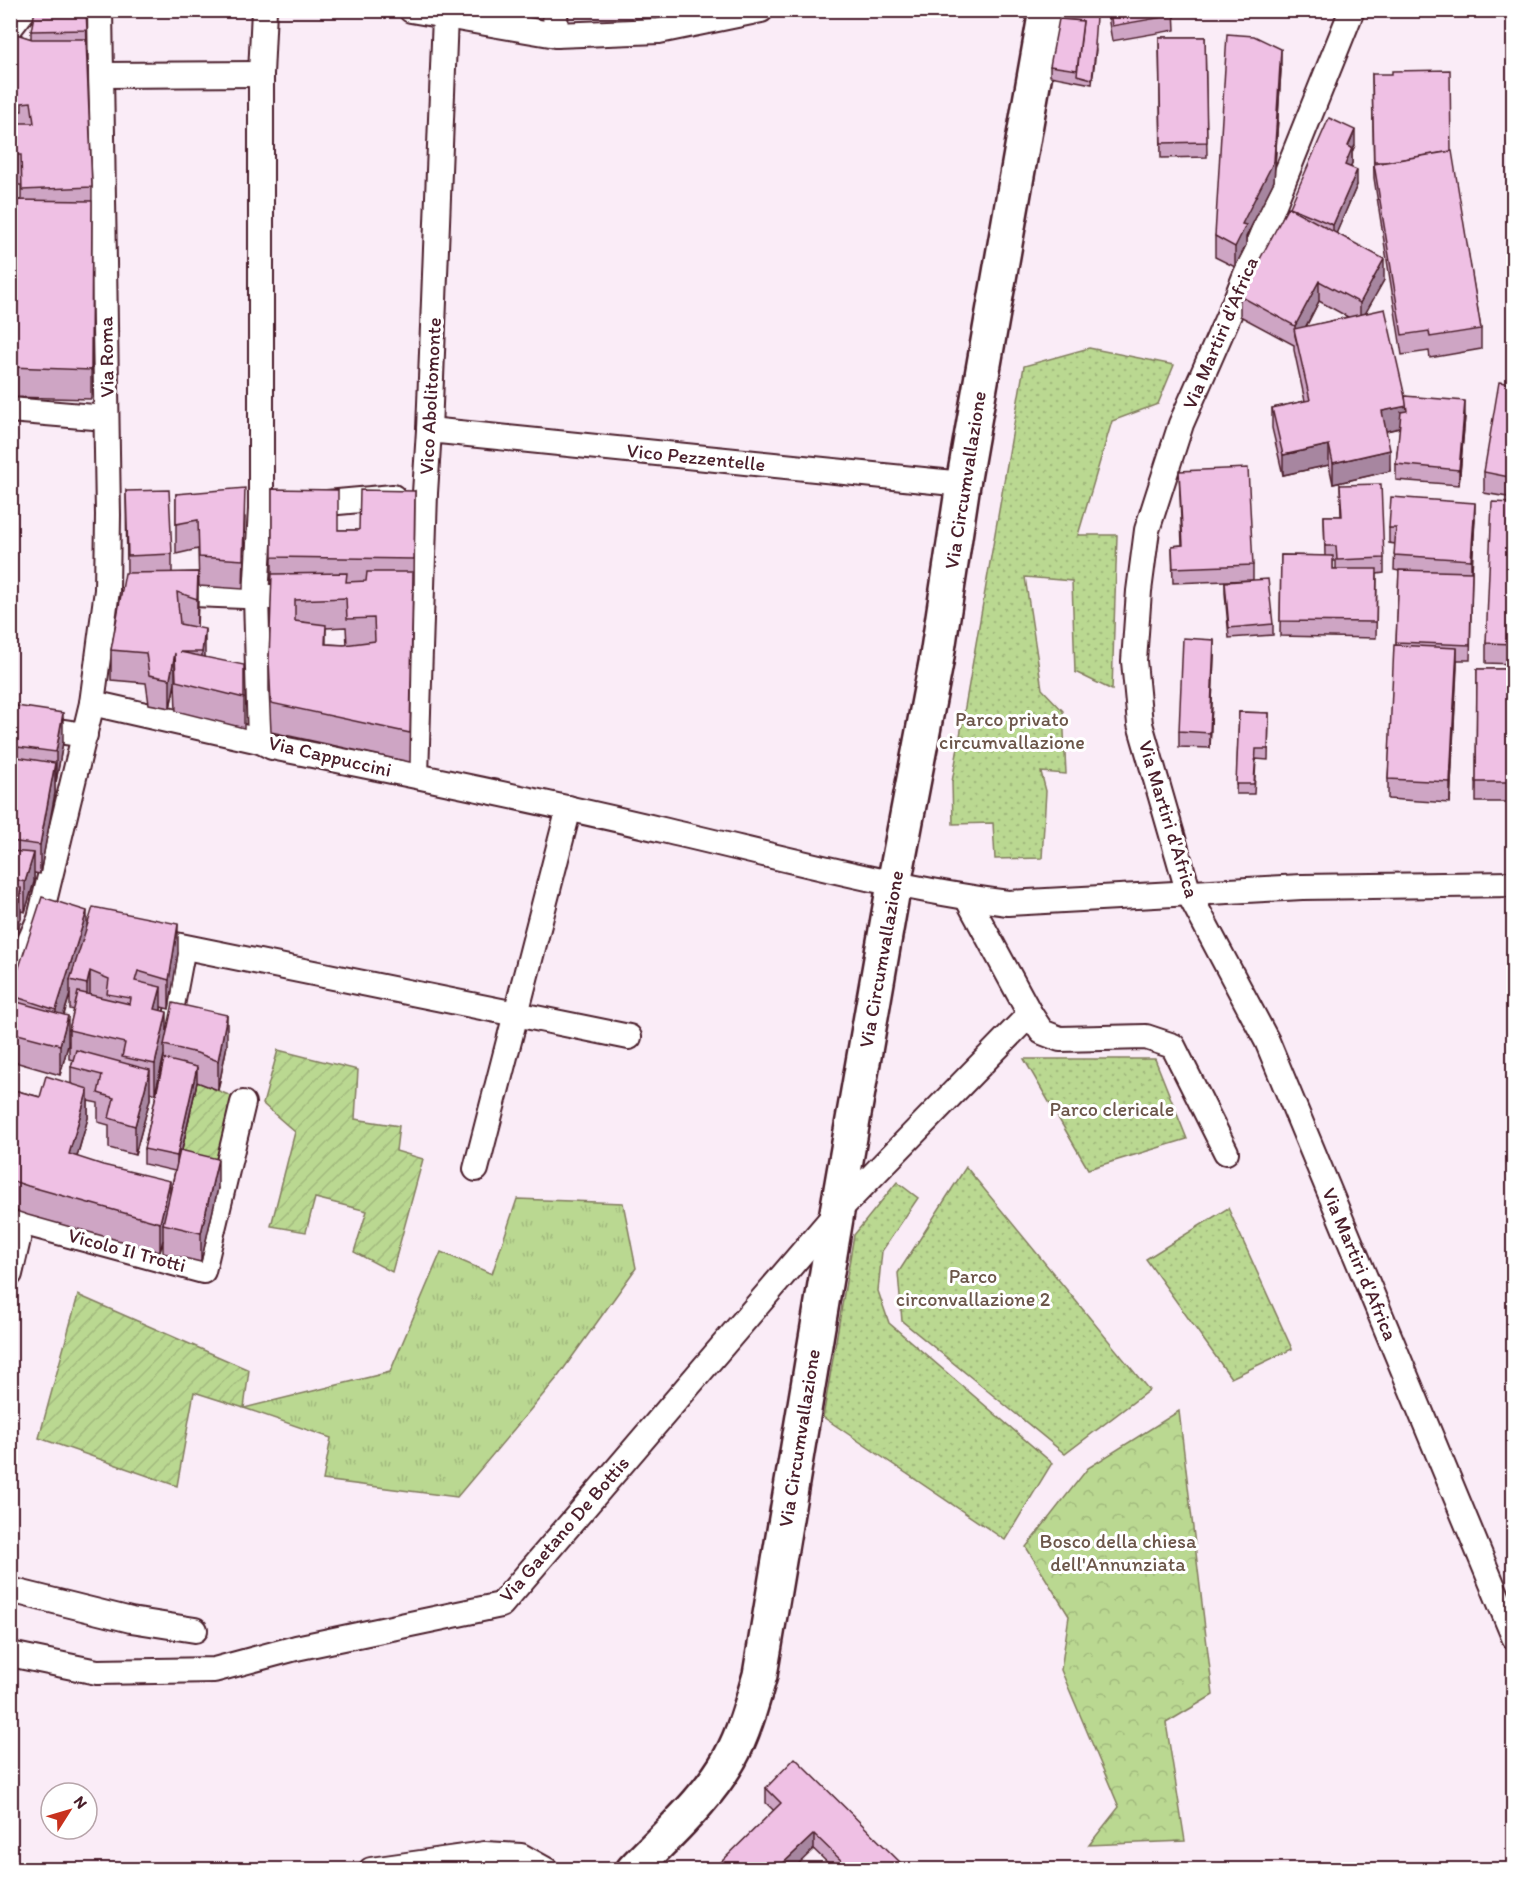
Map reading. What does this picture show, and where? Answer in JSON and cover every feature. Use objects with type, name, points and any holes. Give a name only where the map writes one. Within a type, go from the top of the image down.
[{"type":"main road","name":"Via Circumvallazione","points":[[633,1869],[701,1799],[730,1757],[749,1713],[760,1675],[837,1212],[894,884],[936,663],[963,484],[1046,10]]},
{"type":"street","points":[[10,28],[24,10]]},
{"type":"street","name":"Via Roma","points":[[10,986],[41,918],[92,703],[126,591],[120,514],[106,418],[100,10]]},
{"type":"street","points":[[260,741],[256,597],[249,510],[264,10]]},
{"type":"street","points":[[411,10],[556,35],[659,32],[761,10]]},
{"type":"street","points":[[555,10],[556,35]]},
{"type":"street","name":"Via Martiri d'Africa","points":[[1352,10],[1238,294],[1180,424],[1147,530],[1138,591],[1134,661],[1140,724],[1189,894],[1267,1041],[1514,1637]]},
{"type":"street","name":"Vico Abolitomonte","points":[[416,776],[410,598],[425,494],[429,430],[445,16]]},
{"type":"street","points":[[102,75],[261,74]]},
{"type":"street","points":[[10,411],[106,418]]},
{"type":"street","name":"Vico Pezzentelle","points":[[429,430],[963,484]]},
{"type":"street","points":[[249,510],[425,494]]},
{"type":"street","points":[[126,591],[291,597]]},
{"type":"street","name":"Via Cappuccini","points":[[92,703],[260,741],[272,747],[569,808],[894,884],[968,898],[1008,903],[1302,887],[1514,884]]},
{"type":"street","points":[[10,724],[85,735]]},
{"type":"street","points":[[476,1169],[569,808]]},
{"type":"street","points":[[968,898],[1030,1014],[1042,1032],[1060,1039],[1146,1037],[1173,1046],[1226,1152]]},
{"type":"street","points":[[130,936],[629,1037]]},
{"type":"street","points":[[166,1050],[186,947]]},
{"type":"street","name":"Via Gaetano De Bottis","points":[[10,1654],[97,1672],[214,1670],[296,1648],[501,1605],[837,1212],[1030,1014]]},
{"type":"street","name":"Vicolo II Trotti","points":[[10,1274],[16,1221],[203,1271],[243,1103]]},
{"type":"street","points":[[10,1590],[131,1620],[195,1630]]},
{"type":"street","points":[[371,1869],[485,1854],[521,1856],[546,1869]]},
{"type":"green space","name":"Parco privato circumvallazione","points":[[1089,348],[1174,365],[1158,404],[1112,421],[1078,535],[1117,535],[1112,690],[1075,672],[1072,581],[1025,577],[1042,689],[1063,711],[1066,774],[1041,772],[1046,791],[1042,858],[995,859],[993,823],[953,824],[952,782],[1024,366]]},
{"type":"green space","points":[[278,1050],[358,1070],[355,1119],[399,1126],[396,1151],[423,1159],[392,1272],[354,1252],[367,1211],[315,1198],[306,1232],[271,1226],[295,1132],[263,1104]]},
{"type":"green space","name":"Parco clericale","points":[[1024,1059],[1155,1059],[1187,1139],[1088,1169]]},
{"type":"green space","points":[[197,1082],[236,1098],[218,1183],[177,1172]]},
{"type":"green space","name":"Parco circonvallazione 2","points":[[966,1167],[1149,1390],[1065,1454],[902,1321],[898,1273]]},
{"type":"green space","points":[[897,1182],[918,1198],[882,1251],[878,1291],[889,1323],[1052,1463],[1005,1540],[823,1417],[854,1235]]},
{"type":"green space","points":[[517,1199],[623,1203],[636,1268],[557,1378],[457,1497],[323,1480],[331,1438],[244,1408],[390,1372],[441,1252],[492,1274]]},
{"type":"green space","points":[[1228,1208],[1292,1349],[1231,1378],[1146,1259]]},
{"type":"green space","points":[[78,1295],[249,1370],[244,1408],[194,1392],[177,1486],[39,1438]]},
{"type":"green space","name":"Bosco della chiesa dell'Annunziata","points":[[1179,1411],[1213,1695],[1166,1723],[1185,1841],[1089,1845],[1119,1807],[1061,1670],[1069,1616],[1026,1547],[1088,1468]]},
{"type":"building","points":[[35,10],[86,10],[87,30],[31,31]]},
{"type":"building","points":[[1062,10],[1085,10],[1084,16],[1096,17],[1094,45],[1096,45],[1092,79],[1077,75],[1083,21],[1060,19]]},
{"type":"building","points":[[1110,10],[1174,10],[1175,15],[1112,26]]},
{"type":"building","points":[[1059,19],[1083,21],[1077,70],[1050,66]]},
{"type":"building","points":[[10,32],[32,39],[86,39],[92,187],[22,190],[21,155],[10,155],[10,123],[34,123],[31,102],[22,103],[22,111],[10,111]]},
{"type":"building","points":[[1227,34],[1254,36],[1281,49],[1274,161],[1242,224],[1246,225],[1235,247],[1215,236]]},
{"type":"building","points":[[1159,37],[1205,37],[1207,142],[1161,143]]},
{"type":"building","points":[[1450,70],[1451,151],[1374,162],[1372,74],[1392,74],[1392,71]]},
{"type":"building","points":[[1329,118],[1355,130],[1348,146],[1352,148],[1345,165],[1357,170],[1333,225],[1290,207]]},
{"type":"building","points":[[1452,151],[1481,329],[1430,337],[1429,331],[1402,335],[1374,164]]},
{"type":"building","points":[[10,200],[92,201],[91,370],[10,367]]},
{"type":"building","points":[[1288,207],[1384,259],[1360,303],[1319,281],[1295,326],[1240,296]]},
{"type":"building","points":[[1385,309],[1407,406],[1382,411],[1390,450],[1333,463],[1329,445],[1283,455],[1272,408],[1310,400],[1294,329]]},
{"type":"building","points":[[1499,382],[1514,384],[1514,478],[1484,472]]},
{"type":"building","points":[[1405,396],[1465,401],[1459,470],[1396,464],[1401,412],[1407,411]]},
{"type":"building","points":[[1248,468],[1253,565],[1173,568],[1172,546],[1183,545],[1179,471]]},
{"type":"building","points":[[1381,484],[1384,558],[1337,560],[1336,546],[1325,546],[1324,516],[1342,516],[1340,485]]},
{"type":"building","points":[[245,488],[243,560],[199,557],[198,520],[176,524],[176,494]]},
{"type":"building","points":[[272,489],[338,490],[338,530],[359,530],[360,490],[415,491],[414,559],[272,557]]},
{"type":"building","points":[[169,490],[172,554],[128,556],[126,491]]},
{"type":"building","points":[[1391,497],[1475,503],[1471,560],[1394,555],[1396,528],[1389,528]]},
{"type":"building","points":[[1492,502],[1514,503],[1514,644],[1486,643]]},
{"type":"building","points":[[1281,555],[1333,556],[1333,569],[1377,569],[1376,622],[1280,621]]},
{"type":"building","points":[[1399,570],[1472,572],[1470,645],[1396,642]]},
{"type":"building","points":[[198,572],[197,599],[177,592],[180,624],[205,629],[202,652],[180,652],[244,665],[244,698],[176,681],[175,653],[170,679],[149,675],[146,653],[111,650],[125,573]]},
{"type":"building","points":[[367,572],[413,572],[410,733],[271,703],[269,660],[272,574],[347,573],[346,582],[366,581]],"holes":[[[346,598],[347,619],[374,618],[375,641],[344,645],[325,644],[326,625],[295,621],[295,600]]]},
{"type":"building","points":[[1268,579],[1273,624],[1229,628],[1225,582]]},
{"type":"building","points":[[1183,638],[1214,640],[1210,733],[1179,731]]},
{"type":"building","points":[[1394,645],[1457,648],[1450,782],[1388,779]]},
{"type":"building","points":[[1477,669],[1514,669],[1514,782],[1476,782]]},
{"type":"building","points":[[10,705],[63,713],[56,752],[10,746]]},
{"type":"building","points":[[1239,712],[1269,713],[1268,749],[1256,749],[1254,784],[1236,784]]},
{"type":"building","points":[[10,756],[55,763],[40,845],[10,841]]},
{"type":"building","points":[[10,851],[34,853],[25,882],[10,878]]},
{"type":"building","points":[[10,886],[21,888],[10,938]]},
{"type":"building","points":[[42,897],[87,911],[56,1010],[10,995]]},
{"type":"building","points":[[93,907],[178,924],[169,980],[138,971],[135,981],[161,987],[155,1009],[167,1012],[155,1064],[122,1057],[125,1043],[69,1030],[78,992],[130,1004],[131,998],[107,994],[109,979],[90,971],[87,984],[70,980]]},
{"type":"building","points":[[10,1000],[68,1016],[60,1045],[10,1032]]},
{"type":"building","points":[[173,1003],[227,1015],[218,1061],[164,1045]]},
{"type":"building","points":[[10,1041],[15,1043],[10,1055]]},
{"type":"building","points":[[76,1050],[150,1070],[135,1126],[109,1118],[114,1098],[98,1093],[102,1075],[71,1067]]},
{"type":"building","points":[[164,1059],[197,1067],[177,1156],[144,1149]]},
{"type":"building","points":[[46,1076],[88,1089],[69,1154],[103,1165],[170,1181],[160,1223],[10,1180],[10,1089],[40,1097]]},
{"type":"building","points":[[180,1150],[218,1159],[201,1233],[163,1224]]},
{"type":"building","points":[[795,1758],[907,1869],[850,1869],[814,1834],[777,1869],[714,1869],[781,1803],[766,1788]]}]
